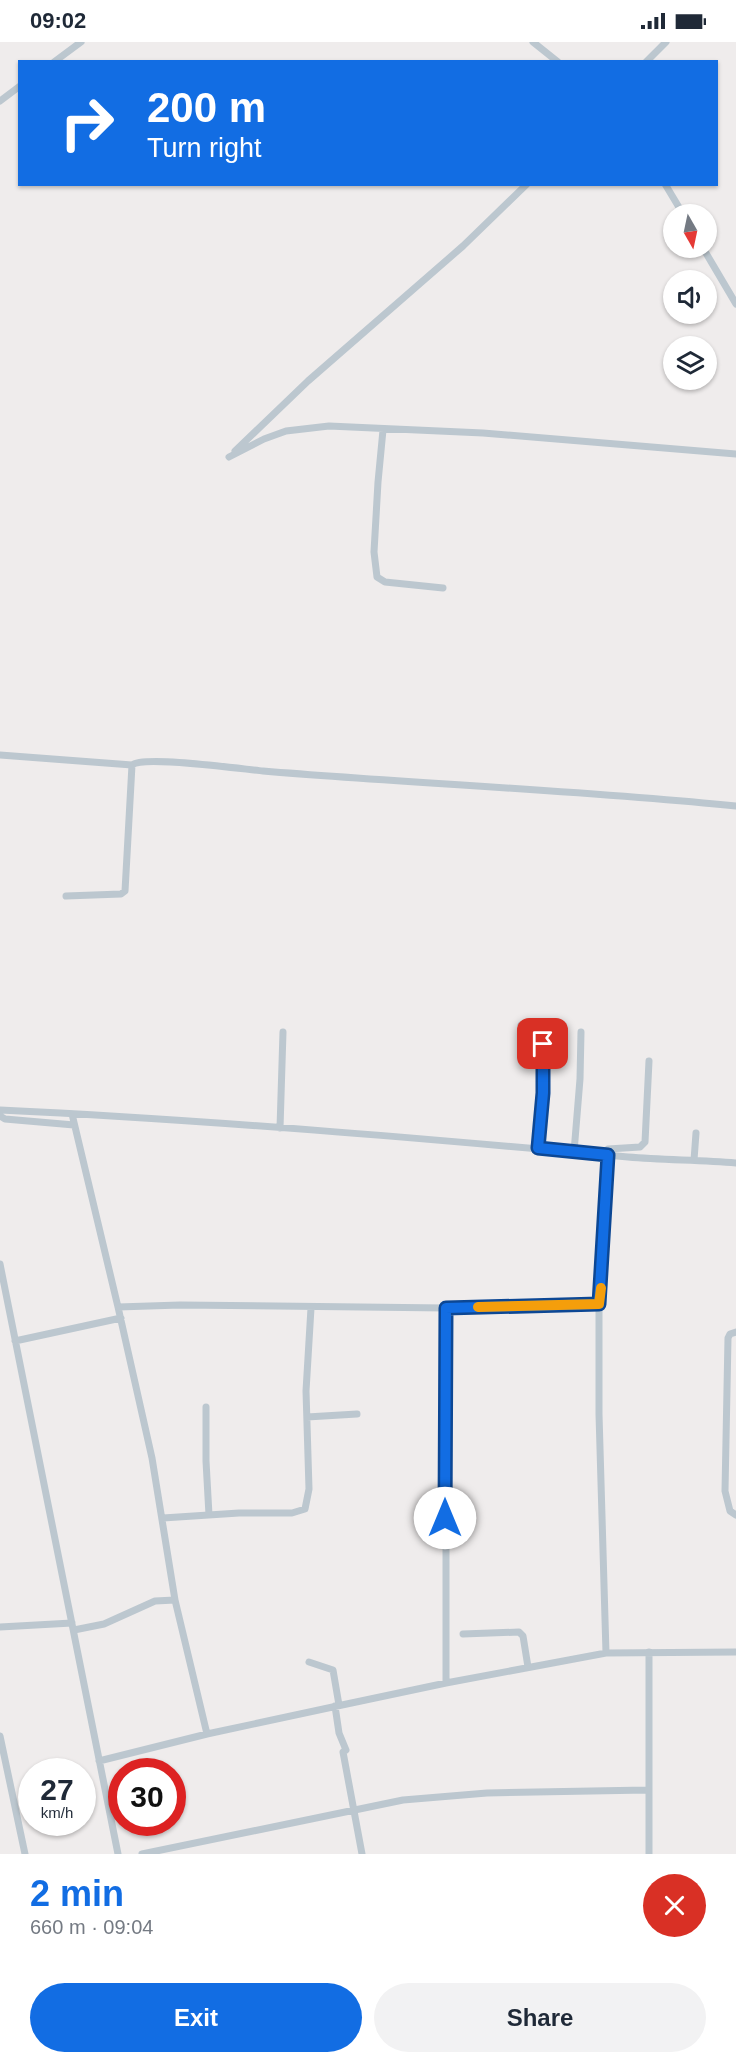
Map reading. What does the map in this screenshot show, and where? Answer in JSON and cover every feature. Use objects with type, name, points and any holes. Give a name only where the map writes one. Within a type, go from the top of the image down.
[{"type":"street","points":[[57,60],[81,42]]},
{"type":"street","points":[[533,42],[556,60]]},
{"type":"street","points":[[648,60],[666,42]]},
{"type":"street","points":[[0,100],[18,88]]},
{"type":"street","points":[[525,186],[463,246],[308,381],[229,457],[264,439],[286,431],[329,426],[483,433],[736,454]]},
{"type":"street","points":[[666,186],[677,204]]},
{"type":"street","points":[[709,258],[736,304]]},
{"type":"street","points":[[383,430],[374,552],[377,577],[385,582],[443,588]]},
{"type":"street","points":[[0,755],[132,765],[139,761],[170,762],[297,774],[611,794],[736,806]]},
{"type":"street","points":[[66,896],[121,894],[125,891],[132,765]]},
{"type":"street","points":[[521,1025],[541,1040],[543,1047],[543,1093],[538,1148]]},
{"type":"street","points":[[280,1128],[283,1032]]},
{"type":"street","points":[[574,1152],[581,1032]]},
{"type":"street","points":[[606,1653],[599,1422],[599,1304],[605,1155],[608,1149],[639,1147],[645,1142],[649,1061]]},
{"type":"street","points":[[0,1110],[72,1113],[605,1155],[736,1163]]},
{"type":"street","points":[[72,1113],[152,1458],[175,1599],[207,1734]]},
{"type":"street","points":[[0,1116],[75,1125]]},
{"type":"street","points":[[694,1160],[696,1134]]},
{"type":"street","points":[[0,1264],[118,1854]]},
{"type":"street","points":[[118,1307],[180,1305],[446,1308],[599,1304]]},
{"type":"street","points":[[163,1518],[292,1513],[305,1509],[309,1489],[306,1391],[311,1308]]},
{"type":"street","points":[[446,1308],[446,1683]]},
{"type":"street","points":[[15,1341],[120,1318]]},
{"type":"street","points":[[736,1332],[730,1334],[728,1338],[725,1491],[730,1511],[736,1515]]},
{"type":"street","points":[[206,1407],[209,1515]]},
{"type":"street","points":[[307,1417],[357,1414]]},
{"type":"street","points":[[0,1627],[104,1624],[155,1601],[175,1599]]},
{"type":"street","points":[[463,1634],[519,1632],[523,1636],[528,1668]]},
{"type":"street","points":[[649,1652],[647,1790],[649,1854]]},
{"type":"street","points":[[99,1761],[207,1734],[337,1706],[606,1653],[736,1652]]},
{"type":"street","points":[[309,1662],[333,1670],[339,1733],[346,1750],[343,1752],[362,1854]]},
{"type":"street","points":[[0,1736],[25,1854]]},
{"type":"street","points":[[142,1854],[403,1800],[469,1794],[647,1790]]},
{"type":"slow traffic","points":[[478,1307],[599,1304],[601,1288]]},
{"type":"route","points":[[445,1518],[446,1308],[599,1304],[608,1155],[538,1148],[543,1093],[543,1044]]}]
